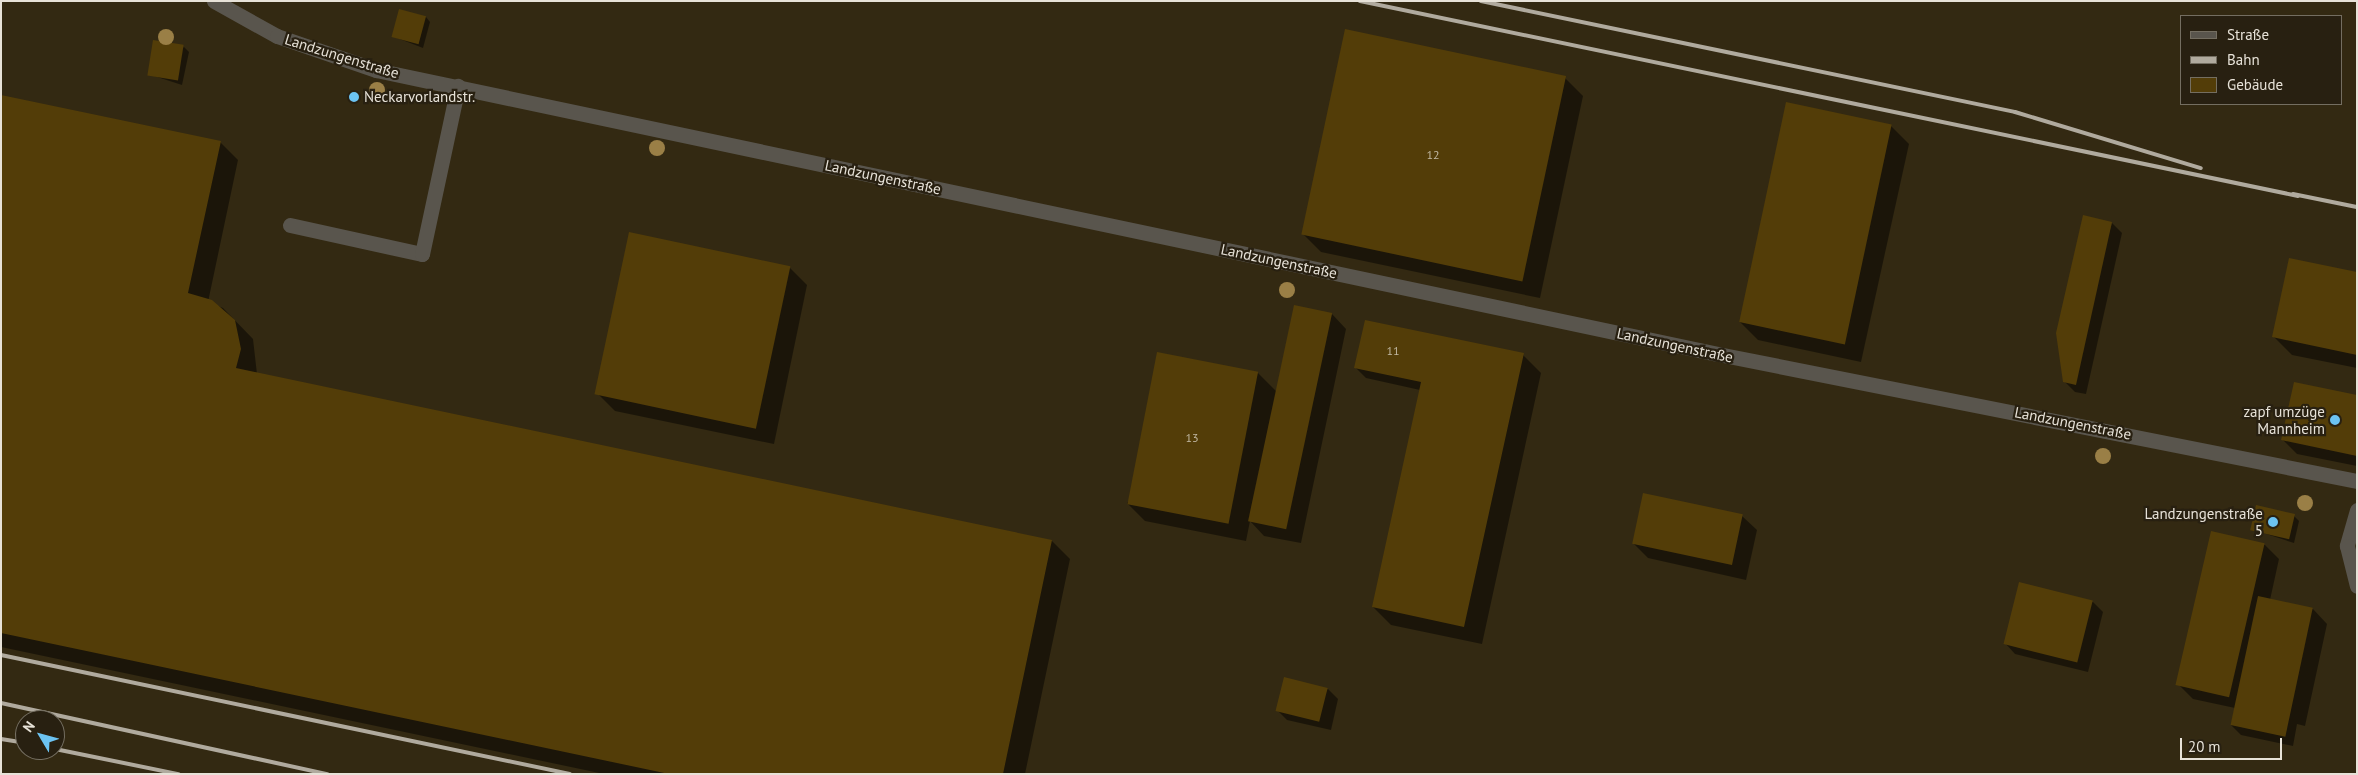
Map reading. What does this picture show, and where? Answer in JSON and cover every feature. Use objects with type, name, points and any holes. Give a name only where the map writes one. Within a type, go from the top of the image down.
[{"type":"street","name":"Landzungenstraße","points":[[214,1],[277,36],[376,70],[1718,354],[2357,481]]},
{"type":"street","points":[[290,224],[422,254],[458,86]]},
{"type":"street","points":[[2357,510],[2347,546],[2357,586]]},
{"type":"shaded area","points":[[1,1],[2357,1],[2357,774],[1,774]]},
{"type":"building","points":[[399,9],[426,16],[419,44],[391,37]]},
{"type":"building","points":[[1345,29],[1566,76],[1522,281],[1301,234]]},
{"type":"building","points":[[153,40],[184,45],[178,80],[147,76]]},
{"type":"building","points":[[1,95],[221,141],[188,293],[212,300],[235,320],[241,349],[236,368],[1052,540],[1003,774],[669,774],[1,633]]},
{"type":"building","points":[[1786,102],[1892,124],[1845,345],[1739,322]]},
{"type":"building","points":[[2083,215],[2112,222],[2076,385],[2063,382],[2056,333]]},
{"type":"building","points":[[629,232],[790,266],[756,429],[594,394]]},
{"type":"building","points":[[2289,258],[2357,272],[2357,355],[2272,337]]},
{"type":"building","points":[[1294,305],[1332,313],[1286,529],[1248,521]]},
{"type":"building","points":[[1365,320],[1524,353],[1464,627],[1372,607],[1421,382],[1354,368]]},
{"type":"building","points":[[1157,352],[1258,372],[1229,524],[1127,504]]},
{"type":"building","points":[[2294,382],[2357,395],[2357,456],[2281,440]]},
{"type":"building","points":[[1643,493],[1743,514],[1732,565],[1632,544]]},
{"type":"building","name":"Landzungenstraße 5","points":[[2256,505],[2295,514],[2289,539],[2250,530]]},
{"type":"building","points":[[2211,531],[2265,543],[2229,697],[2175,685]]},
{"type":"building","points":[[2019,582],[2093,600],[2077,662],[2004,644]]},
{"type":"building","points":[[2258,596],[2313,608],[2285,737],[2231,725]]},
{"type":"building","points":[[1284,677],[1328,688],[1319,722],[1276,711]]},
{"type":"railway","points":[[1360,1],[2298,196]]},
{"type":"railway","points":[[1481,1],[2015,112],[2201,168]]},
{"type":"railway","points":[[2293,194],[2357,207]]},
{"type":"railway","points":[[1,655],[570,774]]},
{"type":"railway","points":[[1,703],[327,774]]},
{"type":"railway","points":[[1,739],[15,741]]},
{"type":"railway","points":[[65,751],[178,774]]},
{"type":"place","name":"Neckarvorlandstr.","points":[[354,97]]},
{"type":"place","name":"zapf umzüge Mannheim","points":[[2335,420]]},
{"type":"place","name":"Landzungenstraße 5","points":[[2273,522]]}]
